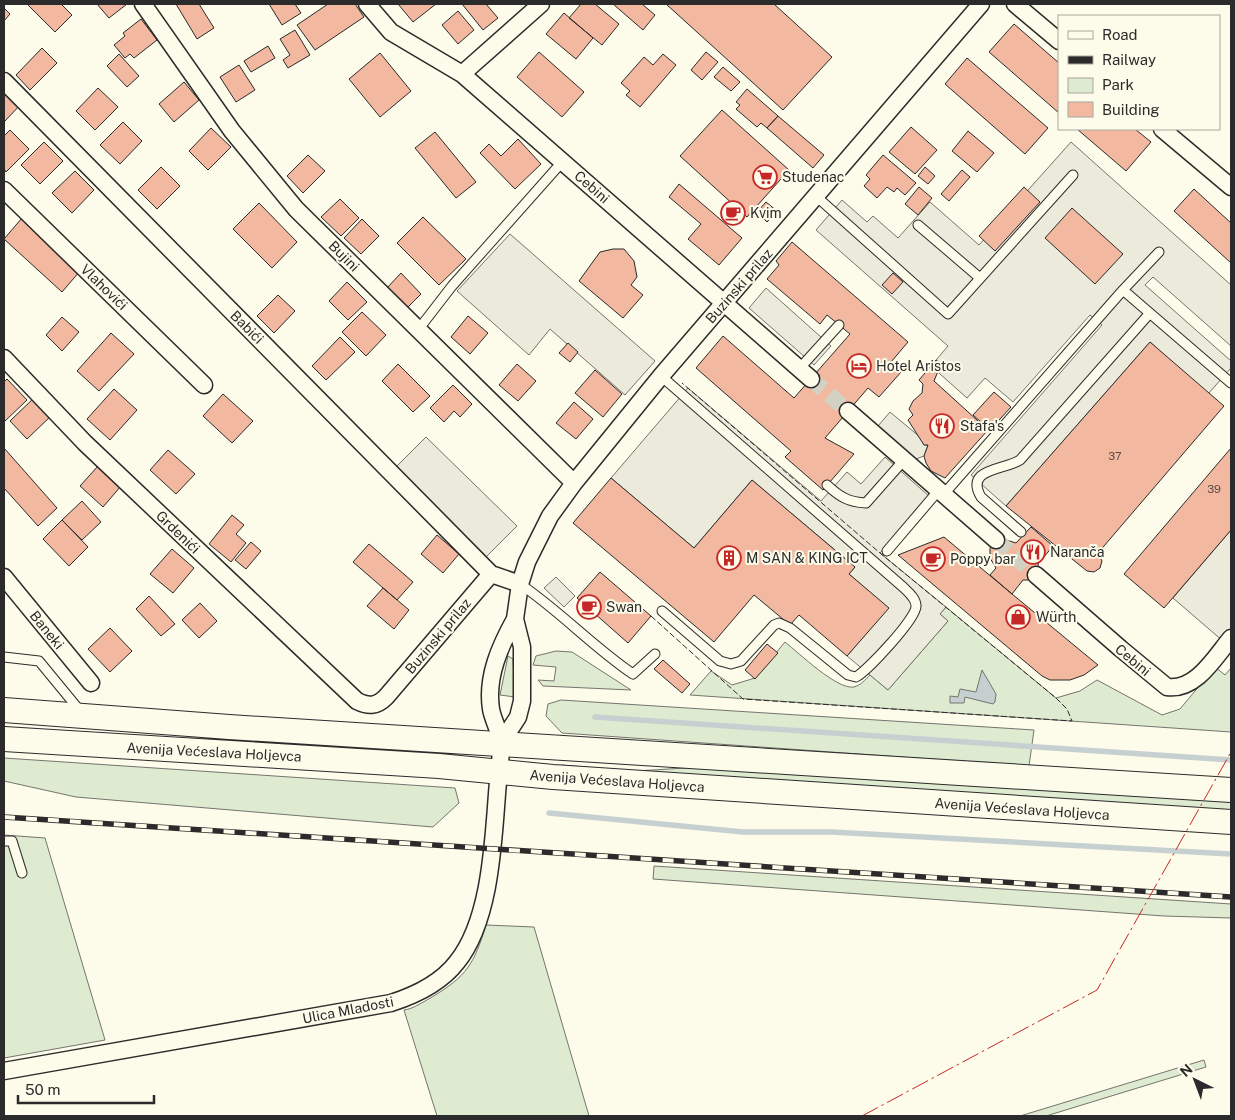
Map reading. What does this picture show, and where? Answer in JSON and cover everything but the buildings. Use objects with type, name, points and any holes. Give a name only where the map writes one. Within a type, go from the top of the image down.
[{"type":"main road","name":"Avenija Većeslava Holjevca","points":[[4,710],[82,714],[229,727],[1231,790]]},
{"type":"main road","name":"Avenija Većeslava Holjevca","points":[[4,739],[439,766],[582,779],[1231,822]]},
{"type":"street","name":"Bujini","points":[[144,4],[232,131],[296,209],[574,483]]},
{"type":"street","name":"Cebini","points":[[367,4],[391,32],[462,74],[805,374]]},
{"type":"street","points":[[462,74],[541,4]]},
{"type":"street","name":"Buzinski prilaz","points":[[502,743],[493,718],[490,698],[494,664],[515,619],[520,584],[538,538],[574,483],[661,376],[817,198],[981,4]]},
{"type":"street","points":[[1015,4],[1058,40]]},
{"type":"street","name":"Babići","points":[[4,81],[491,574]]},
{"type":"street","points":[[1163,130],[1231,187]]},
{"type":"street","name":"Vlahovići","points":[[4,190],[204,385]]},
{"type":"street","name":"Grdenići","points":[[4,358],[86,443],[357,701]]},
{"type":"street","points":[[848,411],[996,540]]},
{"type":"street","points":[[491,574],[520,584]]},
{"type":"street","name":"Buzinski prilaz","points":[[357,701],[372,706],[379,703],[491,574]]},
{"type":"street","name":"Cebini","points":[[1036,575],[1121,650],[1168,686],[1176,688],[1194,681],[1231,638]]},
{"type":"street","name":"Baneki","points":[[4,576],[91,683]]},
{"type":"street","name":"Buzinski prilaz","points":[[502,743],[518,716],[522,702],[522,647],[515,619]]},
{"type":"street","name":"Ulica Mladosti","points":[[4,1071],[355,1011],[391,1003],[421,992],[458,962],[470,942],[478,918],[492,849],[502,743]]},
{"type":"lane","points":[[418,330],[452,286],[563,161]]},
{"type":"lane","points":[[817,198],[948,314],[1073,175]]},
{"type":"lane","points":[[918,226],[980,278]]},
{"type":"lane","points":[[887,552],[1159,252]]},
{"type":"lane","points":[[1123,290],[1231,383]]},
{"type":"lane","points":[[1021,532],[981,497],[976,483],[986,471],[1012,465],[1020,460],[1150,313]]},
{"type":"lane","points":[[805,374],[839,325]]},
{"type":"lane","points":[[661,376],[903,587],[915,600],[916,608],[913,615],[885,648],[862,674],[856,678],[848,675],[790,628],[778,623],[774,625],[741,662],[732,664],[720,661],[662,611]]},
{"type":"lane","points":[[827,486],[841,498],[854,503],[866,503],[904,460]]},
{"type":"lane","points":[[520,584],[546,601],[615,661],[633,674],[655,654]]},
{"type":"lane","points":[[4,657],[39,661],[82,714]]},
{"type":"lane","points":[[4,841],[12,841],[22,872]]},
{"type":"green space","points":[[946,607],[1056,698],[1080,691],[1097,680],[1162,715],[1180,709],[1215,667],[1225,675],[1231,668],[1231,732],[690,695],[711,671],[732,685],[755,678],[785,642],[818,670],[838,683],[854,687],[861,684],[870,675],[888,690],[948,621],[940,614]]},
{"type":"green space","points":[[556,651],[572,652],[631,690],[543,686],[538,680],[554,681],[556,667],[533,665],[536,656]]},
{"type":"green space","points":[[508,656],[513,659],[515,697],[500,695]]},
{"type":"green space","points":[[561,700],[1034,730],[1029,766],[562,733],[546,716],[548,704]]},
{"type":"green space","points":[[4,758],[455,788],[459,803],[433,827],[76,797],[4,781]]},
{"type":"green space","points":[[561,765],[635,771],[702,767],[1231,802],[1231,813],[560,770]]},
{"type":"green space","points":[[4,835],[45,838],[105,1040],[4,1058]]},
{"type":"green space","points":[[654,866],[1231,904],[1231,918],[1164,916],[653,879]]},
{"type":"green space","points":[[486,925],[534,927],[589,1116],[437,1116],[404,1010],[432,997],[454,982],[468,968]]},
{"type":"green space","points":[[1204,1060],[1206,1067],[1046,1116],[1020,1116]]},
{"type":"shaded area","points":[[1071,142],[1231,285],[1231,346],[1153,277],[1145,285],[1231,361],[1231,368],[1208,394],[1150,342],[1006,506],[971,475],[1102,325],[1090,315],[1013,402],[985,378],[967,398],[931,366],[948,346],[816,230],[842,200],[867,222],[873,216],[898,238],[930,202],[979,245]]},
{"type":"shaded area","points":[[510,234],[655,361],[625,395],[550,329],[529,355],[457,291]]},
{"type":"shaded area","points":[[766,288],[831,346],[814,365],[749,308]]},
{"type":"shaded area","points":[[688,388],[821,501],[847,472],[861,484],[885,457],[930,497],[880,553],[946,607],[940,614],[948,621],[888,690],[847,656],[888,608],[849,574],[855,567],[752,480],[694,548],[611,478]]},
{"type":"shaded area","points":[[890,412],[920,437],[924,445],[928,445],[924,456],[916,459],[878,426]]},
{"type":"shaded area","points":[[426,437],[517,526],[482,561],[391,472]]},
{"type":"shaded area","points":[[1231,530],[1231,648],[1173,598]]},
{"type":"shaded area","points":[[556,577],[575,596],[564,607],[544,588]]},
{"type":"shaded area","points":[[982,670],[996,694],[995,702],[993,704],[965,697],[964,703],[950,703],[950,696],[958,697],[960,689],[976,692]]},
{"type":"waterway","points":[[595,717],[1231,760]]},
{"type":"waterway","points":[[549,813],[743,832],[832,832],[1231,854]]},
{"type":"tunnel","points":[[811,379],[848,411]]},
{"type":"tunnel","points":[[996,540],[1036,575]]},
{"type":"railway","points":[[4,817],[1231,897]]},
{"type":"fence","points":[[651,616],[743,699],[1072,721],[1067,709],[1056,698],[880,553],[682,383]]},
{"type":"power","points":[[862,1116],[1097,990],[1231,752]]},
{"type":"place","name":"Studenac","points":[[765,177]]},
{"type":"place","name":"Kvim","points":[[733,213]]},
{"type":"place","name":"Hotel Aristos","points":[[859,366]]},
{"type":"place","name":"Stafa's","points":[[942,426]]},
{"type":"place","name":"Naranča","points":[[1033,552]]},
{"type":"place","name":"M SAN & KING ICT","points":[[729,558]]},
{"type":"place","name":"Poppy bar","points":[[933,559]]},
{"type":"place","name":"Swan","points":[[589,607]]},
{"type":"place","name":"Würth","points":[[1018,617]]}]
